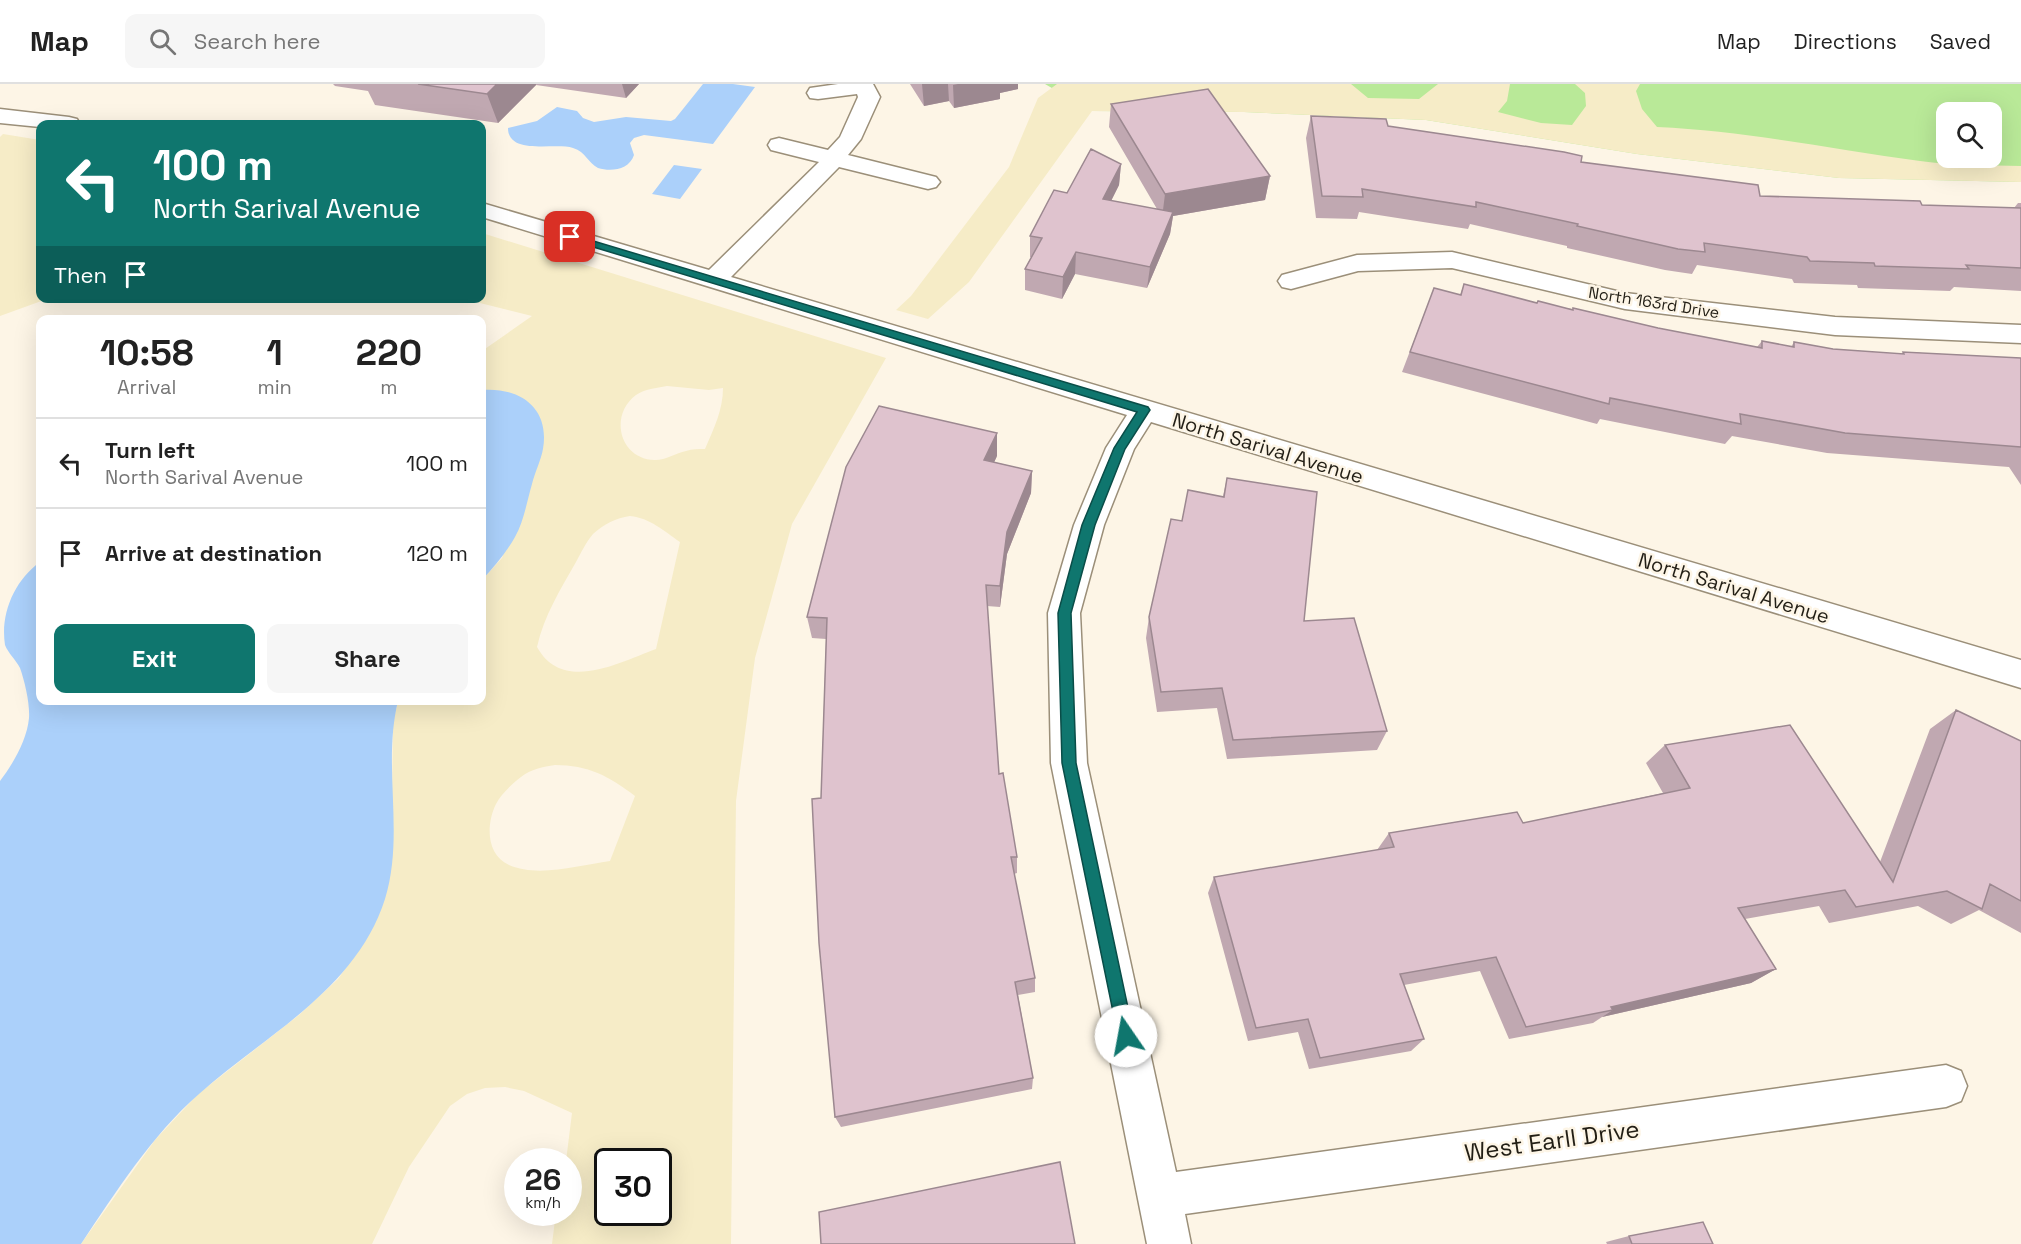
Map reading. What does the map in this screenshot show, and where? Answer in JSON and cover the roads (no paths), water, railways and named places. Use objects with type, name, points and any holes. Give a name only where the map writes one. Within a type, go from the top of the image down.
[{"type":"street","points":[[713,280],[817,178],[850,138],[869,97],[863,86],[818,93]]},
{"type":"street","points":[[0,116],[36,120]]},
{"type":"street","points":[[779,145],[928,182]]},
{"type":"street","name":"North Sarival Avenue","points":[[486,211],[2021,674]]},
{"type":"street","name":"North 163rd Drive","points":[[1292,281],[1357,263],[1452,261],[1625,301],[1835,326],[2021,334]]},
{"type":"street","points":[[1144,410],[1120,448],[1089,525],[1064,613],[1069,763],[1169,1244]]},
{"type":"street","name":"West Earll Drive","points":[[1159,1196],[1946,1086]]},
{"type":"water","points":[[703,84],[755,87],[713,144],[644,135],[634,138],[630,143],[634,155],[628,164],[619,169],[608,170],[598,168],[581,152],[573,148],[524,145],[510,137],[508,128],[537,121],[557,107],[577,111],[583,118],[594,122],[626,117],[671,121]]},
{"type":"water","points":[[674,165],[702,169],[680,199],[652,194]]},
{"type":"water","points":[[486,390],[509,392],[529,403],[542,422],[544,435],[542,453],[523,518],[511,543],[486,575]]},
{"type":"water","points":[[36,565],[36,705],[397,705],[392,750],[394,825],[391,874],[385,899],[371,931],[353,960],[331,985],[306,1008],[199,1094],[165,1128],[135,1165],[81,1244],[0,1244],[0,781],[22,743],[29,718],[27,693],[22,674],[5,645],[4,633],[11,598]]}]
